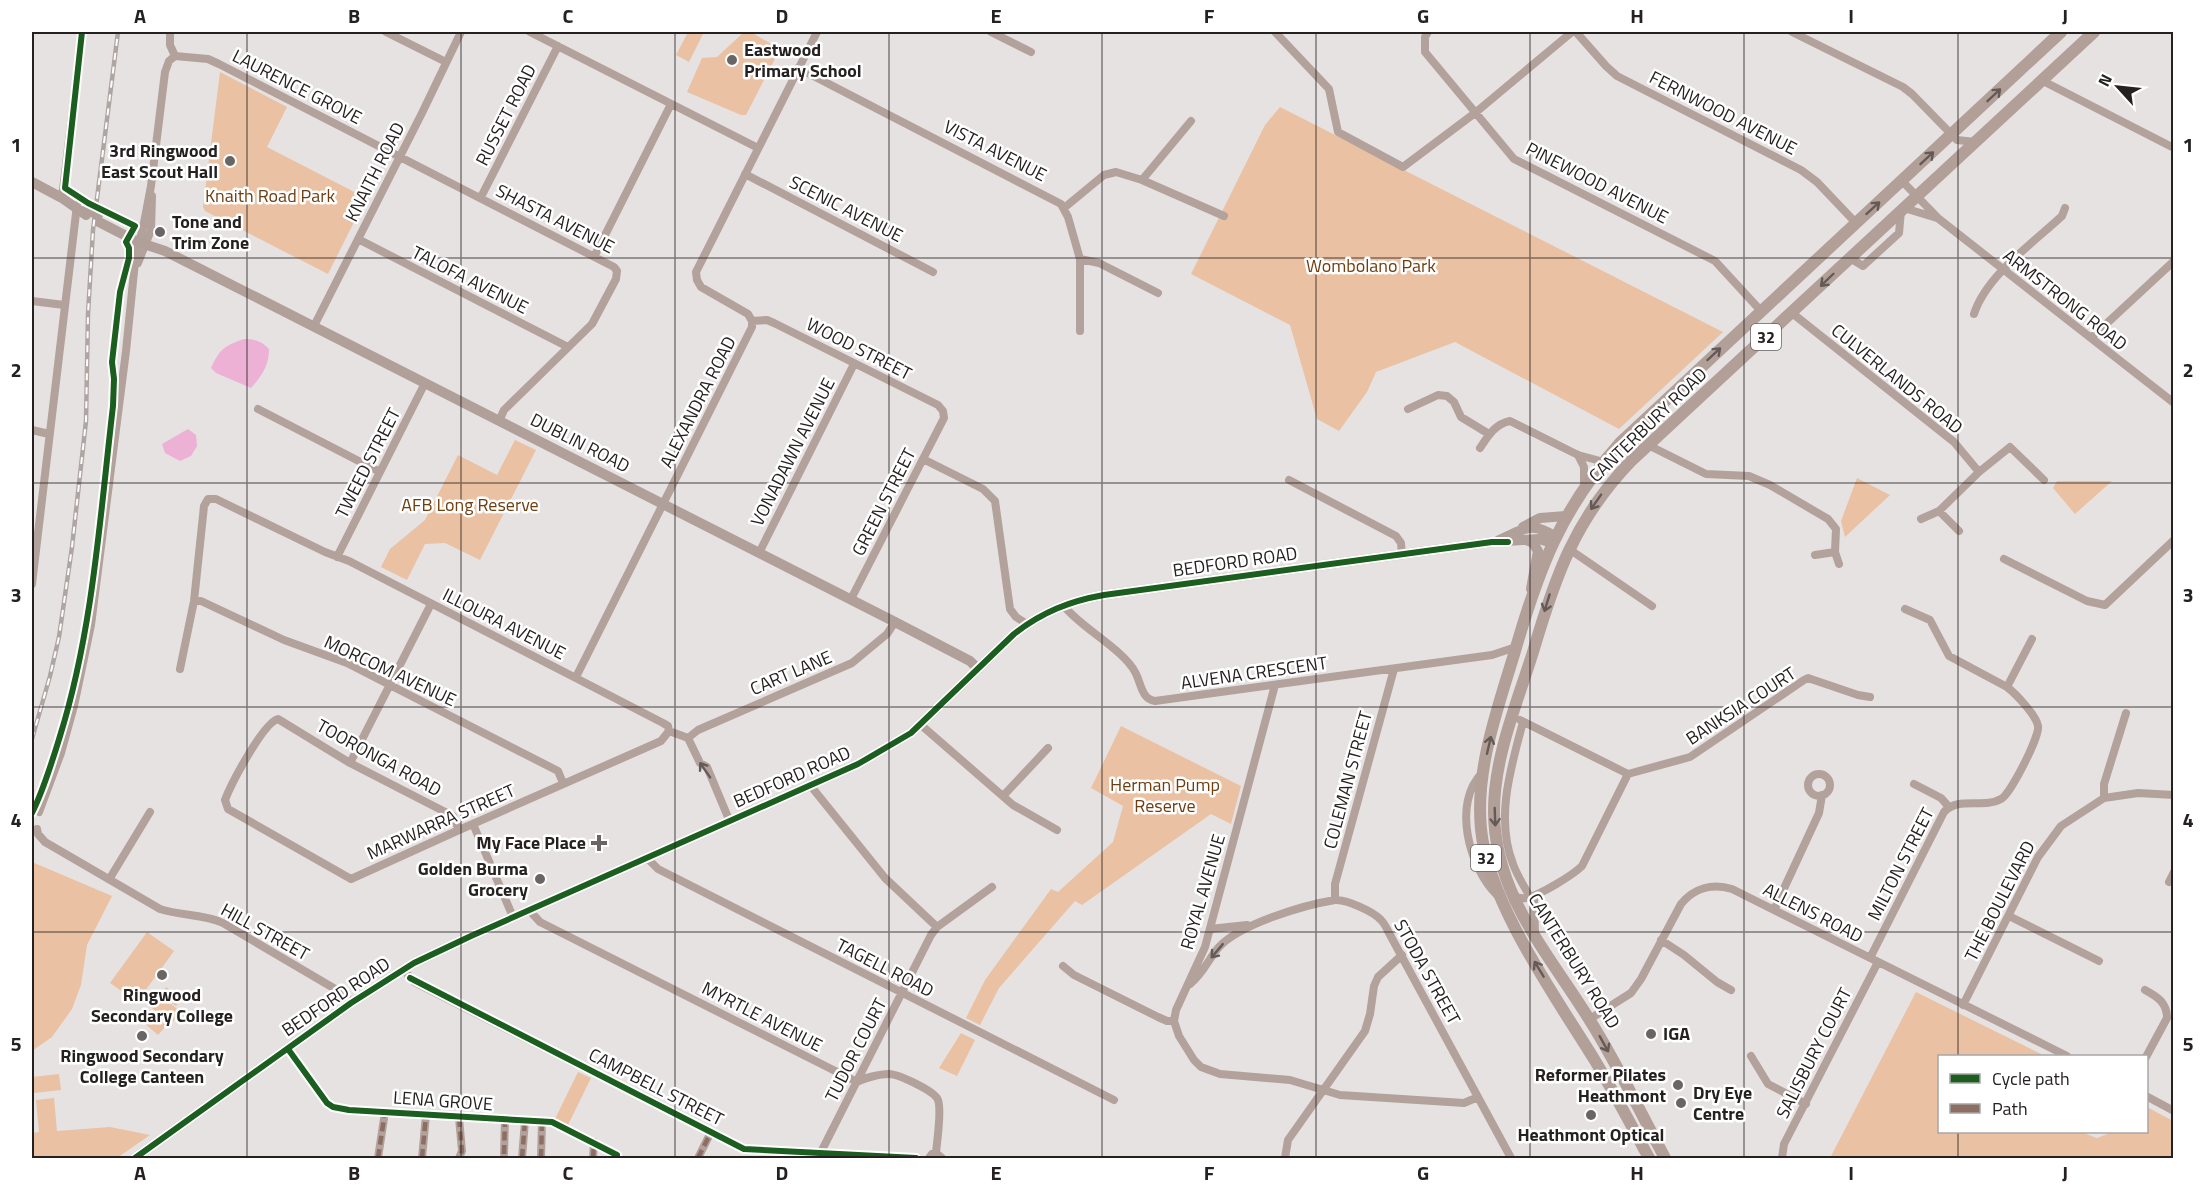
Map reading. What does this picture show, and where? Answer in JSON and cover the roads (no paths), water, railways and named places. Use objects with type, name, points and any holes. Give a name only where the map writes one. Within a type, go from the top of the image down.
[{"type":"main road","name":"CANTERBURY ROAD","points":[[1665,1158],[1590,1019],[1491,872],[1483,844],[1480,801],[1484,771],[1510,668],[1538,575],[1566,516],[1584,488],[1604,462],[1646,417],[1902,181],[1954,138],[2060,32]]},
{"type":"main road","points":[[2060,32],[2074,50]]},
{"type":"main road","name":"CANTERBURY ROAD","points":[[1649,1158],[1611,1086],[1530,952],[1508,898],[1502,869],[1494,813],[1498,774],[1518,719],[1550,595],[1569,549],[1599,498],[1614,480],[1648,445],[2094,32]]},
{"type":"main road","name":"DUBLIN ROAD","points":[[32,182],[143,241],[896,622],[970,661],[978,669]]},
{"type":"main road","points":[[1793,282],[1809,297]]},
{"type":"main road","name":"BEDFORD ROAD","points":[[1492,542],[1540,518],[1566,516]]},
{"type":"main road","points":[[1523,527],[1538,527],[1569,549]]},
{"type":"main road","points":[[1526,540],[1533,543],[1538,551],[1527,607]]},
{"type":"main road","name":"BEDFORD ROAD","points":[[135,1158],[351,1003],[404,969],[439,950],[730,822],[858,764],[898,743],[1027,624],[1063,605],[1104,595],[1492,542],[1554,540]]},
{"type":"main road","points":[[1575,1028],[1590,1019]]},
{"type":"main road","points":[[1637,1136],[1649,1130]]},
{"type":"street","points":[[63,198],[82,32]]},
{"type":"street","points":[[39,812],[61,753],[74,706],[91,625],[134,276],[143,241],[152,230],[151,186],[165,72],[169,61],[176,56],[170,45],[170,32]]},
{"type":"street","points":[[386,32],[446,62]]},
{"type":"street","name":"KNAITH ROAD","points":[[314,326],[461,32]]},
{"type":"street","points":[[530,32],[758,148]]},
{"type":"street","name":"ALEXANDRA ROAD","points":[[576,677],[752,327],[748,314],[701,287],[696,272],[817,32]]},
{"type":"street","points":[[991,32],[1031,52]]},
{"type":"street","points":[[1275,32],[1329,89],[1338,132],[1394,163],[1405,166],[1475,113],[1574,32]]},
{"type":"street","name":"PINEWOOD AVENUE","points":[[1428,32],[1425,37],[1425,52],[1514,159],[1715,261],[1761,311]]},
{"type":"street","name":"FERNWOOD AVENUE","points":[[1574,32],[1617,76],[1801,170],[1817,182],[1856,223]]},
{"type":"street","points":[[1792,32],[1912,94],[1954,138],[1957,158]]},
{"type":"street","name":"RUSSET ROAD","points":[[481,197],[558,46]]},
{"type":"street","name":"LAURENCE GROVE","points":[[176,56],[208,59],[400,156]]},
{"type":"street","name":"VISTA AVENUE","points":[[798,68],[1056,200],[1064,208]]},
{"type":"street","points":[[2041,80],[2174,148]]},
{"type":"street","points":[[595,255],[671,104]]},
{"type":"street","points":[[1142,180],[1191,121]]},
{"type":"street","points":[[1954,138],[1975,142]]},
{"type":"street","name":"SHASTA AVENUE","points":[[400,156],[595,255],[614,267],[616,271],[616,279],[592,324],[504,410],[499,421]]},
{"type":"street","points":[[1080,331],[1080,260],[1064,208],[1076,201],[1099,179],[1110,173],[1123,173],[1224,216]]},
{"type":"street","name":"SCENIC AVENUE","points":[[745,174],[933,272]]},
{"type":"street","name":"ARMSTRONG ROAD","points":[[1902,181],[1939,219],[2174,403]]},
{"type":"street","points":[[1974,314],[1977,303],[2002,270],[2062,216],[2065,208]]},
{"type":"street","name":"ARMSTRONG ROAD","points":[[1902,210],[1939,219]]},
{"type":"street","points":[[32,584],[64,304],[87,212]]},
{"type":"street","name":"TALOFA AVENUE","points":[[358,239],[568,347]]},
{"type":"street","points":[[1080,260],[1099,263],[1158,293]]},
{"type":"street","points":[[2091,338],[2174,261]]},
{"type":"street","points":[[32,301],[64,304]]},
{"type":"street","name":"CULVERLANDS ROAD","points":[[1792,313],[1954,442],[1978,472]]},
{"type":"street","name":"WOOD STREET","points":[[752,321],[767,320],[774,323],[938,405],[943,411],[944,418]]},
{"type":"street","name":"VONADAWN AVENUE","points":[[759,553],[854,364]]},
{"type":"street","name":"TWEED STREET","points":[[337,556],[425,383]]},
{"type":"street","points":[[1408,409],[1438,395],[1447,396],[1454,402],[1461,417],[1489,434]]},
{"type":"street","points":[[258,409],[380,472]]},
{"type":"street","name":"GREEN STREET","points":[[851,599],[944,418]]},
{"type":"street","points":[[1480,448],[1499,424],[1510,421],[1578,455],[1604,462]]},
{"type":"street","points":[[32,430],[49,434]]},
{"type":"street","points":[[1648,445],[1706,474],[1749,476],[1770,485],[1828,519],[1836,529],[1835,552],[1839,564]]},
{"type":"street","points":[[1921,519],[1939,511],[1978,472],[2010,447],[2044,480]]},
{"type":"street","points":[[1578,455],[1584,467],[1584,488]]},
{"type":"street","points":[[923,459],[983,489],[995,501],[1010,609],[1016,617],[1027,624]]},
{"type":"street","points":[[1289,480],[1396,536],[1401,543],[1402,554]]},
{"type":"street","name":"ILLOURA AVENUE","points":[[194,601],[204,506],[208,499],[216,499],[337,556],[576,677],[663,723],[668,726],[669,730],[688,738]]},
{"type":"street","points":[[1939,511],[1959,531]]},
{"type":"street","points":[[2004,559],[2087,601],[2105,605],[2174,540]]},
{"type":"street","points":[[1569,549],[1652,606]]},
{"type":"street","points":[[1815,555],[1835,552]]},
{"type":"street","points":[[180,669],[194,601]]},
{"type":"street","name":"MORCOM AVENUE","points":[[194,601],[201,601],[284,640],[347,663],[558,771],[563,783]]},
{"type":"street","points":[[350,764],[431,604]]},
{"type":"street","name":"ALVENA CRESCENT","points":[[1063,605],[1126,660],[1135,670],[1145,695],[1150,700],[1492,655],[1516,647]]},
{"type":"street","points":[[1905,609],[1930,620],[1949,656],[2007,687],[2032,639]]},
{"type":"street","name":"CART LANE","points":[[688,738],[698,730],[852,663],[887,634],[896,622]]},
{"type":"street","points":[[1492,655],[1503,658],[1510,668]]},
{"type":"street","name":"COLEMAN STREET","points":[[1335,900],[1335,884],[1394,669]]},
{"type":"street","name":"BANKSIA COURT","points":[[1628,774],[1690,758],[1808,678],[1870,697]]},
{"type":"street","name":"ROYAL AVENUE","points":[[1174,1021],[1176,1010],[1205,947],[1275,685]]},
{"type":"street","name":"MILTON STREET","points":[[1870,958],[1944,812],[1949,807],[1997,801],[2005,797],[2038,734],[2037,723],[2007,687]]},
{"type":"street","points":[[2104,798],[2104,784],[2126,713]]},
{"type":"street","name":"TOORONGA ROAD","points":[[228,809],[225,800],[238,772],[270,722],[278,719],[350,764],[453,816],[459,830]]},
{"type":"street","points":[[1508,898],[1533,897],[1576,872],[1582,866],[1628,774],[1518,719]]},
{"type":"street","name":"CANTERBURY ROAD","points":[[1518,719],[1509,776],[1506,818],[1510,857],[1519,878],[1533,897]]},
{"type":"street","points":[[921,724],[1024,813],[1057,830]]},
{"type":"street","name":"MARWARRA STREET","points":[[228,809],[351,879],[661,741],[669,730]]},
{"type":"street","points":[[688,738],[700,763],[707,767],[730,822]]},
{"type":"street","points":[[1003,796],[1048,748]]},
{"type":"street","points":[[1914,784],[1941,798],[1949,807]]},
{"type":"street","points":[[810,785],[885,878],[937,927]]},
{"type":"street","name":"THE BOULEVARD","points":[[1963,1005],[2048,842],[2061,826],[2104,798],[2138,793],[2174,795]]},
{"type":"street","points":[[1774,910],[1819,813],[1822,795]]},
{"type":"street","points":[[110,878],[150,812]]},
{"type":"street","points":[[472,824],[513,917]]},
{"type":"street","name":"HILL STREET","points":[[38,829],[38,834],[45,842],[160,909],[206,917],[224,923],[342,993],[351,1003]]},
{"type":"street","name":"TAGELL ROAD","points":[[647,858],[658,870],[1114,1100]]},
{"type":"street","points":[[2169,882],[2174,872]]},
{"type":"street","name":"ALLENS ROAD","points":[[1590,1019],[1631,993],[1641,979],[1681,904],[1689,894],[1713,886],[1726,887],[1774,910],[2065,1055]]},
{"type":"street","name":"TUDOR COURT","points":[[821,1152],[931,935],[937,927],[992,887]]},
{"type":"street","points":[[1533,897],[1536,939]]},
{"type":"street","points":[[1210,929],[1255,924],[1335,900]]},
{"type":"street","name":"STODA STREET","points":[[1335,900],[1346,901],[1381,919],[1511,1158]]},
{"type":"street","name":"MYRTLE AVENUE","points":[[529,910],[540,922],[857,1082]]},
{"type":"street","points":[[2009,916],[2099,961]]},
{"type":"street","points":[[1188,986],[1196,979],[1219,946],[1255,924]]},
{"type":"street","points":[[1661,940],[1731,990]]},
{"type":"street","points":[[1285,1158],[1288,1140],[1365,1031],[1378,977],[1402,955]]},
{"type":"street","name":"SALISBURY COURT","points":[[1782,1158],[1784,1144],[1878,962]]},
{"type":"street","points":[[1063,966],[1074,975],[1158,1017],[1174,1021],[1185,1050],[1201,1067],[1209,1071],[1238,1077],[1290,1080],[1340,1095],[1464,1103],[1478,1097]]},
{"type":"street","name":"CAMPBELL STREET","points":[[404,969],[414,982],[744,1149],[916,1158]]},
{"type":"street","points":[[2145,990],[2158,997],[2167,1012],[2167,1018],[2147,1055]]},
{"type":"street","name":"LENA GROVE","points":[[288,1049],[327,1103],[333,1107],[459,1118],[552,1122],[617,1155]]},
{"type":"street","points":[[1751,1056],[1768,1083],[1806,1104]]},
{"type":"street","points":[[857,1082],[863,1078],[892,1074],[934,1095],[939,1105],[939,1156],[930,1155],[929,1158]]},
{"type":"street","points":[[2148,1097],[2174,1111]]},
{"type":"street","points":[[378,1158],[385,1112]]},
{"type":"street","points":[[422,1158],[426,1115]]},
{"type":"street","points":[[459,1118],[462,1151],[459,1158]]},
{"type":"street","points":[[504,1154],[505,1120]]},
{"type":"street","points":[[522,1158],[525,1121]]},
{"type":"street","points":[[541,1158],[542,1122]]},
{"type":"street","points":[[698,1158],[711,1132]]},
{"type":"street","points":[[593,1158],[594,1142]]},
{"type":"railway","points":[[32,739],[59,637],[72,547],[86,421],[88,314],[93,230],[118,32]]},
{"type":"place","name":"Eastwood Primary School","points":[[732,60]]},
{"type":"place","name":"3rd Ringwood East Scout Hall","points":[[230,161]]},
{"type":"place","name":"Tone and Trim Zone","points":[[160,232]]},
{"type":"place","name":"My Face Place","points":[[599,843]]},
{"type":"place","name":"Golden Burma Grocery","points":[[540,879]]},
{"type":"place","name":"Ringwood Secondary College","points":[[162,975]]},
{"type":"place","name":"IGA","points":[[1651,1034]]},
{"type":"place","name":"Ringwood Secondary College Canteen","points":[[142,1036]]},
{"type":"place","name":"Reformer Pilates Heathmont","points":[[1678,1085]]},
{"type":"place","name":"Dry Eye Centre","points":[[1681,1103]]},
{"type":"place","name":"Heathmont Optical","points":[[1591,1115]]},
{"type":"park label","name":"Knaith Road Park","points":[[270,196]]},
{"type":"park label","name":"Wombolano Park","points":[[1371,266]]},
{"type":"park label","name":"AFB Long Reserve","points":[[470,505]]},
{"type":"park label","name":"Herman Pump Reserve","points":[[1165,795]]}]
